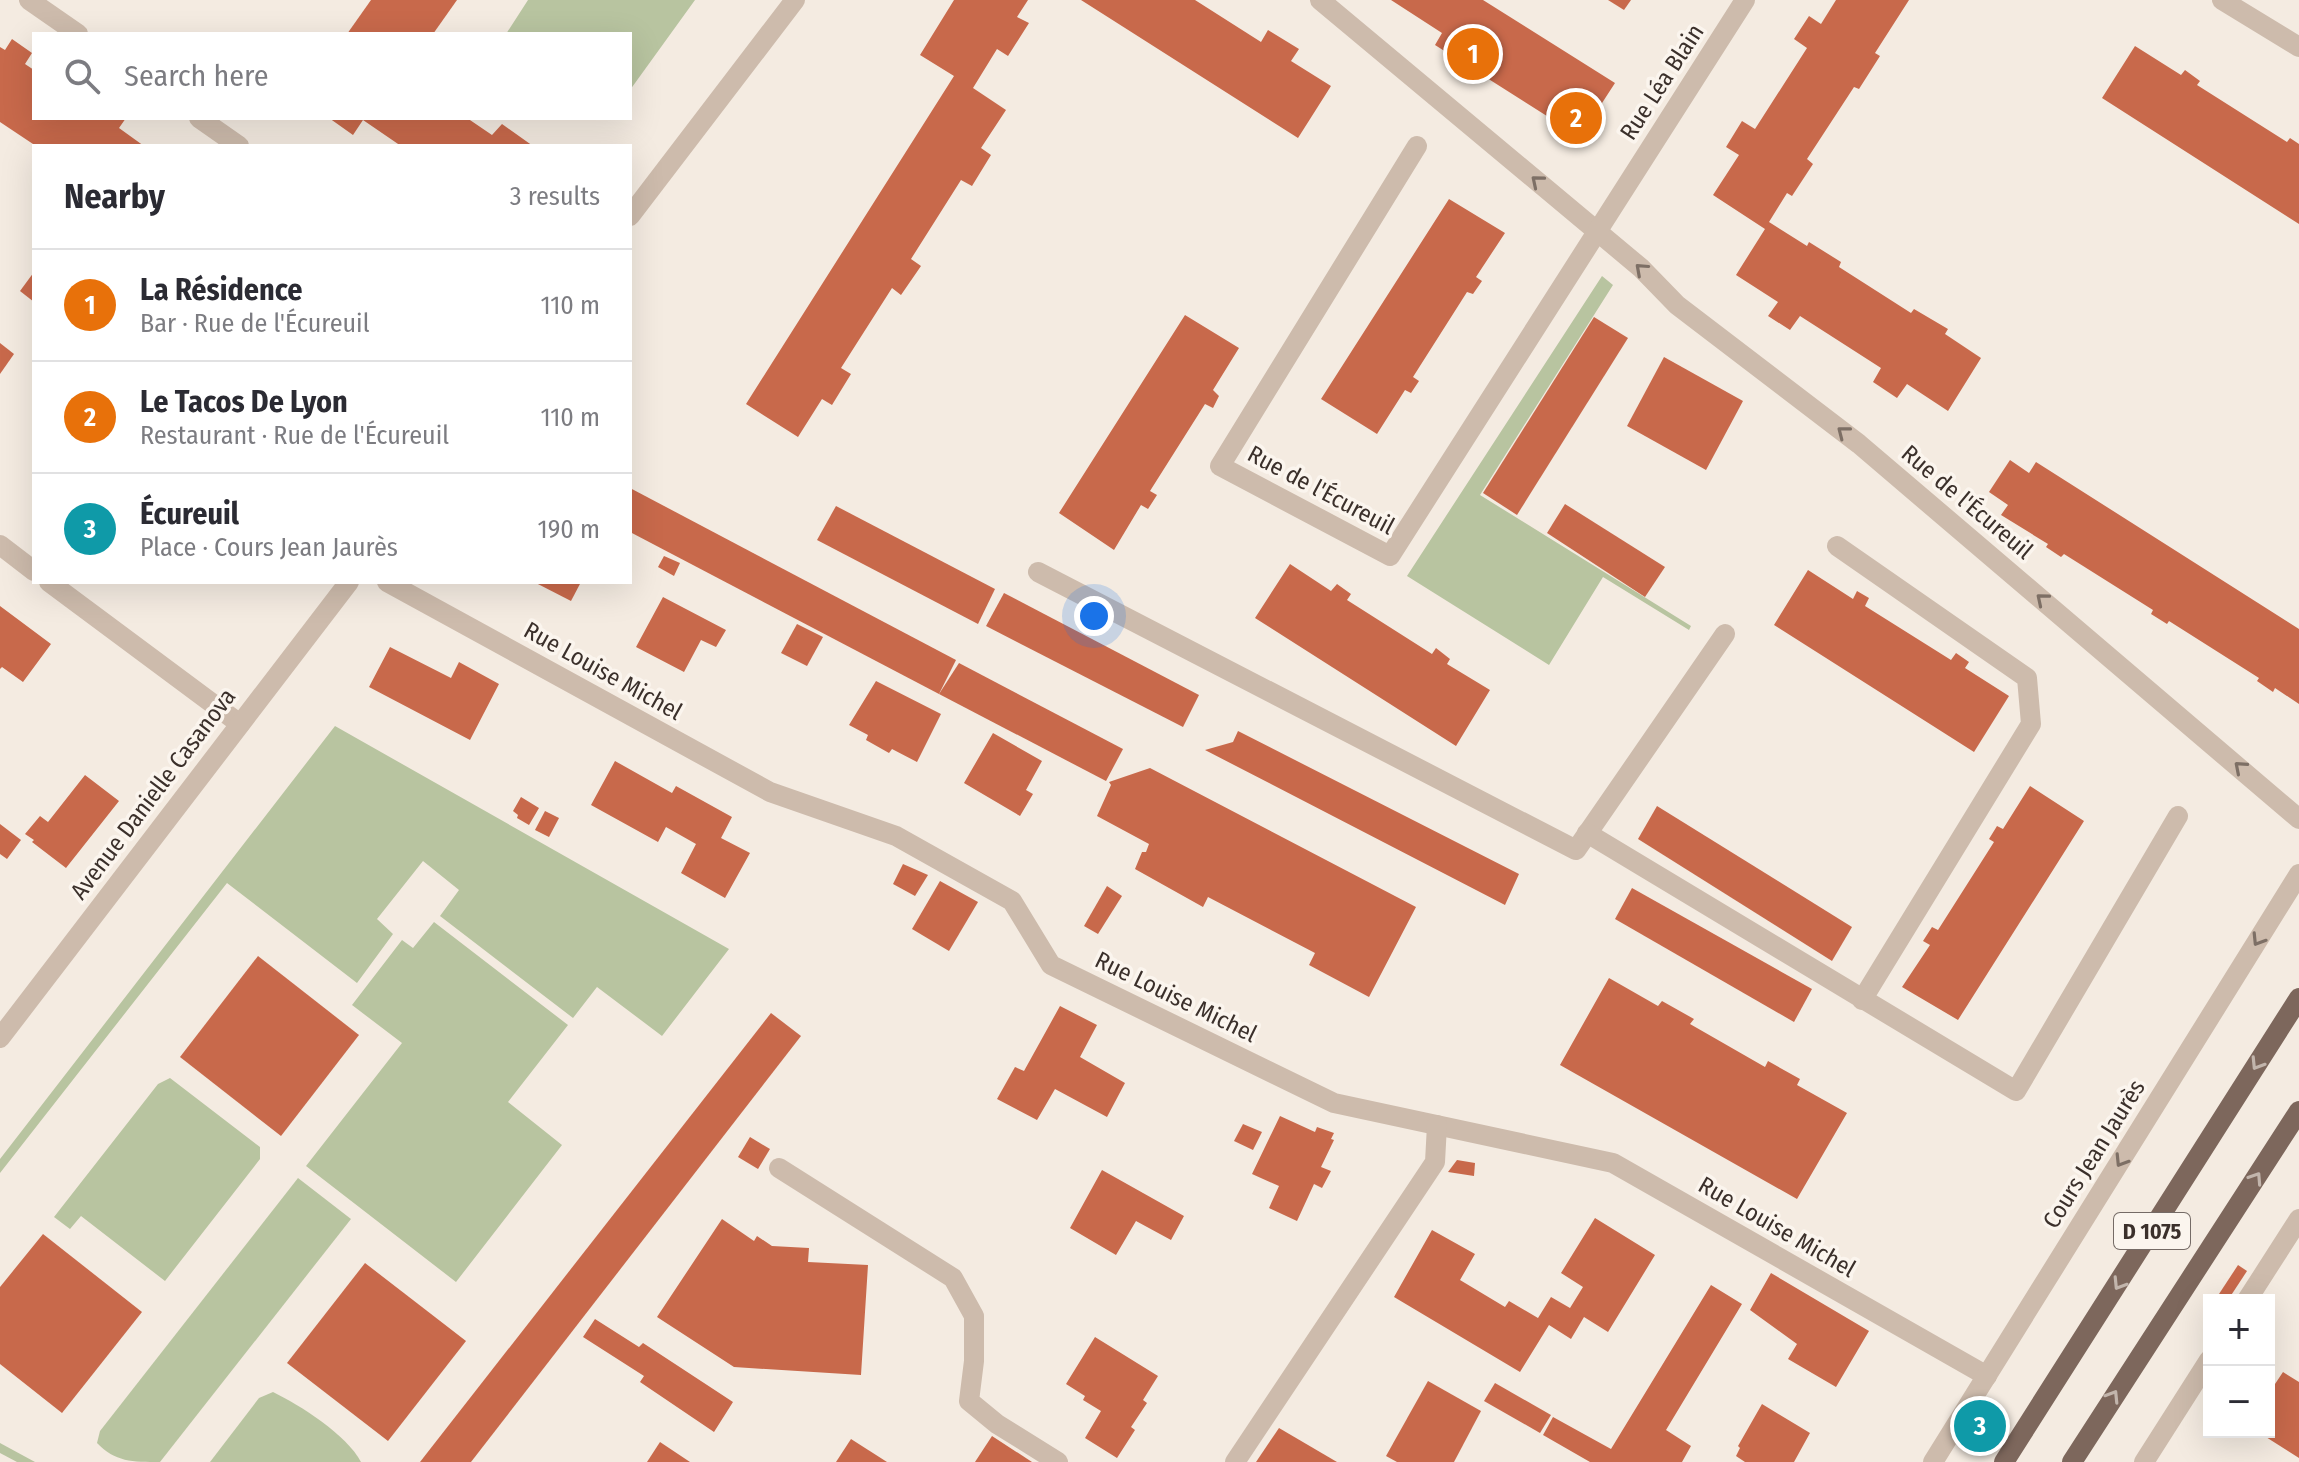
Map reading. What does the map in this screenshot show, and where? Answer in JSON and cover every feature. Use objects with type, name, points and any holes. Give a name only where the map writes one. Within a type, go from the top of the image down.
[{"type":"main road","name":"D 1075","points":[[2004,1462],[2299,998]]},
{"type":"main road","name":"D 1075","points":[[2072,1462],[2299,1111]]},
{"type":"street","points":[[29,0],[75,32]]},
{"type":"street","points":[[632,213],[795,0]]},
{"type":"street","name":"Rue de l'Écureuil","points":[[1320,0],[1641,268],[1677,305],[1859,444],[2299,819]]},
{"type":"street","name":"Rue Léa Blain","points":[[1596,232],[1745,0]]},
{"type":"street","points":[[2222,0],[2299,47]]},
{"type":"street","points":[[202,120],[236,144]]},
{"type":"street","name":"Rue de l'Écureuil","points":[[1417,146],[1220,466],[1390,556],[1596,232]]},
{"type":"street","points":[[0,545],[32,569]]},
{"type":"street","points":[[1837,546],[2027,678],[2031,724],[1862,1000]]},
{"type":"street","points":[[1038,572],[1576,850],[1725,634]]},
{"type":"street","points":[[52,584],[240,724]]},
{"type":"street","name":"Avenue Danielle Casanova","points":[[0,1038],[347,584]]},
{"type":"street","name":"Rue Louise Michel","points":[[391,584],[770,792],[896,836],[1012,901],[1051,965],[1334,1103],[1613,1163],[1987,1376]]},
{"type":"street","points":[[1587,833],[2016,1091],[2178,816]]},
{"type":"street","name":"Cours Jean Jaurès","points":[[1933,1462],[2299,874]]},
{"type":"street","points":[[1235,1462],[1435,1162],[1437,1125]]},
{"type":"street","points":[[779,1168],[953,1278],[974,1316],[974,1361],[969,1401],[997,1424],[1058,1462]]},
{"type":"street","points":[[2251,1294],[2299,1219]]},
{"type":"street","points":[[2144,1462],[2205,1366]]},
{"type":"green space","points":[[528,0],[695,0],[632,87],[632,32],[507,32]]},
{"type":"green space","points":[[1602,276],[1613,285],[1480,495],[1691,626],[1689,630],[1603,577],[1549,665],[1407,576]]},
{"type":"green space","points":[[335,726],[729,949],[662,1036],[597,987],[573,1018],[440,916],[459,890],[423,861],[377,919],[393,934],[357,983],[227,883],[0,1173],[0,1159]]},
{"type":"green space","points":[[434,922],[568,1025],[508,1102],[562,1145],[456,1282],[306,1166],[402,1043],[352,1005],[402,940],[413,948]]},
{"type":"green space","points":[[170,1078],[260,1147],[260,1159],[165,1281],[81,1216],[70,1229],[54,1217],[158,1084]]},
{"type":"green space","points":[[298,1178],[351,1219],[160,1462],[125,1460],[110,1454],[97,1443],[100,1431]]},
{"type":"green space","points":[[273,1392],[334,1431],[361,1462],[210,1462],[259,1398]]},
{"type":"green space","points":[[0,1443],[35,1462],[17,1462],[0,1453]]},
{"type":"building","points":[[371,0],[457,0],[434,32],[348,32]]},
{"type":"building","points":[[954,0],[1028,0],[1017,17],[1029,23],[1008,56],[997,49],[973,88],[1006,110],[981,148],[991,155],[972,186],[961,180],[911,259],[921,266],[901,295],[892,288],[841,368],[851,374],[832,405],[822,399],[798,437],[746,404],[954,76],[920,55]]},
{"type":"building","points":[[1081,0],[1195,0],[1261,42],[1268,30],[1299,49],[1291,61],[1331,86],[1298,138]]},
{"type":"building","points":[[1391,0],[1483,0],[1615,83],[1580,137],[1435,45],[1442,33]]},
{"type":"building","points":[[1608,0],[1631,0],[1624,10]]},
{"type":"building","points":[[1836,0],[1909,0],[1875,53],[1880,56],[1859,89],[1854,87],[1807,159],[1813,164],[1792,196],[1787,193],[1769,222],[1807,246],[1809,242],[1841,262],[1839,267],[1911,313],[1914,309],[1948,329],[1945,334],[1981,358],[1948,411],[1907,384],[1897,398],[1873,382],[1881,368],[1800,316],[1790,330],[1768,316],[1778,302],[1736,275],[1765,229],[1713,195],[1739,155],[1726,147],[1742,121],[1755,129],[1807,48],[1794,39],[1809,16],[1821,24]]},
{"type":"building","points":[[12,39],[32,53],[25,64],[32,69],[32,120],[125,120],[119,128],[141,144],[33,144],[0,122],[0,47],[5,50]]},
{"type":"building","points":[[2135,46],[2181,75],[2185,70],[2200,81],[2197,85],[2287,142],[2290,138],[2299,144],[2299,224],[2102,98]]},
{"type":"building","points":[[332,120],[363,120],[353,135]]},
{"type":"building","points":[[363,120],[470,120],[492,135],[502,124],[530,144],[398,144]]},
{"type":"building","points":[[1449,199],[1505,233],[1476,277],[1482,281],[1473,294],[1467,292],[1413,377],[1419,381],[1411,393],[1405,390],[1377,434],[1321,399]]},
{"type":"building","points":[[32,275],[32,300],[20,291]]},
{"type":"building","points":[[1185,315],[1239,348],[1213,390],[1219,396],[1213,408],[1205,404],[1150,491],[1157,495],[1148,509],[1141,505],[1114,550],[1059,513]]},
{"type":"building","points":[[1594,317],[1628,338],[1517,515],[1483,493]]},
{"type":"building","points":[[0,343],[14,354],[0,374]]},
{"type":"building","points":[[1664,357],[1743,401],[1706,470],[1627,426]]},
{"type":"building","points":[[2010,460],[2029,473],[2036,462],[2299,629],[2299,704],[2275,688],[2273,692],[2257,681],[2259,678],[2169,621],[2167,624],[2151,614],[2153,610],[2064,554],[2061,557],[2046,547],[2048,544],[2001,515],[2008,505],[1989,492]]},
{"type":"building","points":[[632,489],[956,660],[939,694],[632,533]]},
{"type":"building","points":[[1565,504],[1665,567],[1645,597],[1547,533]]},
{"type":"building","points":[[836,506],[995,589],[978,624],[817,540]]},
{"type":"building","points":[[664,556],[680,563],[674,576],[658,567]]},
{"type":"building","points":[[1290,564],[1331,591],[1337,584],[1351,594],[1347,600],[1432,654],[1436,648],[1450,659],[1447,664],[1490,690],[1456,746],[1255,618]]},
{"type":"building","points":[[1808,570],[1853,599],[1857,591],[1869,598],[1865,606],[1951,660],[1956,653],[1969,662],[1965,668],[2009,696],[1974,752],[1774,625]]},
{"type":"building","points":[[538,584],[580,584],[571,601]]},
{"type":"building","points":[[1004,593],[1199,695],[1183,727],[986,626]]},
{"type":"building","points":[[663,597],[726,630],[716,647],[701,640],[684,672],[636,647]]},
{"type":"building","points":[[0,606],[51,644],[23,682],[2,667],[0,669]]},
{"type":"building","points":[[797,624],[823,637],[807,666],[781,653]]},
{"type":"building","points":[[390,647],[451,678],[459,662],[499,684],[470,740],[369,687]]},
{"type":"building","points":[[959,663],[1123,749],[1106,781],[939,694]]},
{"type":"building","points":[[876,681],[941,714],[917,762],[892,749],[889,753],[866,740],[868,735],[849,725]]},
{"type":"building","points":[[1238,731],[1519,874],[1505,905],[1205,750],[1233,742]]},
{"type":"building","points":[[993,733],[1042,761],[1026,790],[1033,794],[1020,816],[964,783]]},
{"type":"building","points":[[615,761],[672,793],[676,786],[732,817],[721,838],[750,853],[725,898],[681,873],[696,844],[666,827],[658,842],[591,805]]},
{"type":"building","points":[[1150,768],[1416,907],[1369,997],[1309,965],[1315,953],[1208,897],[1203,907],[1135,869],[1149,844],[1097,816],[1111,785],[1109,782]]},
{"type":"building","points":[[85,775],[119,801],[66,868],[25,834],[40,816],[48,822]]},
{"type":"building","points":[[2030,786],[2084,821],[1958,1020],[1902,987],[1930,945],[1923,941],[1932,927],[1938,930],[1994,842],[1989,839],[1997,826],[2003,829]]},
{"type":"building","points":[[521,797],[539,808],[529,825],[517,818],[513,811]]},
{"type":"building","points":[[1657,806],[1852,927],[1832,961],[1638,839]]},
{"type":"building","points":[[545,811],[559,818],[549,837],[535,830]]},
{"type":"building","points":[[0,824],[21,840],[7,859],[0,854]]},
{"type":"building","points":[[903,864],[928,875],[915,896],[893,884]]},
{"type":"building","points":[[940,881],[978,902],[949,951],[912,929]]},
{"type":"building","points":[[1107,886],[1122,896],[1098,934],[1084,926]]},
{"type":"building","points":[[1632,888],[1812,989],[1794,1022],[1615,919]]},
{"type":"building","points":[[258,956],[359,1035],[281,1136],[180,1057]]},
{"type":"building","points":[[1609,978],[1658,1006],[1662,1001],[1694,1019],[1690,1024],[1765,1067],[1768,1061],[1800,1079],[1797,1085],[1847,1113],[1797,1199],[1560,1065]]},
{"type":"building","points":[[1060,1006],[1097,1025],[1080,1057],[1125,1083],[1107,1117],[1055,1089],[1037,1120],[997,1099],[1015,1067],[1024,1071]]},
{"type":"building","points":[[771,1013],[801,1036],[471,1462],[420,1462]]},
{"type":"building","points":[[1280,1116],[1315,1132],[1317,1127],[1334,1133],[1331,1139],[1334,1140],[1321,1167],[1331,1171],[1322,1188],[1314,1184],[1297,1221],[1269,1208],[1279,1186],[1252,1174]]},
{"type":"building","points":[[1243,1124],[1262,1132],[1253,1150],[1234,1141]]},
{"type":"building","points":[[750,1137],[770,1149],[758,1169],[738,1157]]},
{"type":"building","points":[[1457,1160],[1475,1163],[1474,1176],[1448,1172]]},
{"type":"building","points":[[1102,1170],[1184,1216],[1171,1240],[1136,1221],[1116,1255],[1070,1228]]},
{"type":"building","points":[[1595,1218],[1655,1255],[1608,1332],[1584,1317],[1571,1339],[1549,1325],[1520,1372],[1394,1297],[1432,1230],[1475,1254],[1460,1280],[1505,1307],[1509,1301],[1538,1318],[1551,1297],[1570,1308],[1583,1287],[1561,1273]]},
{"type":"building","points":[[722,1219],[754,1241],[757,1236],[772,1246],[809,1248],[808,1262],[868,1265],[861,1375],[734,1367],[657,1317]]},
{"type":"building","points":[[43,1234],[142,1312],[62,1413],[0,1364],[0,1287]]},
{"type":"building","points":[[365,1263],[466,1341],[388,1441],[287,1363]]},
{"type":"building","points":[[2238,1265],[2247,1271],[2232,1294],[2219,1294]]},
{"type":"building","points":[[1771,1273],[1869,1331],[1836,1387],[1788,1359],[1797,1344],[1750,1310]]},
{"type":"building","points":[[1711,1285],[1742,1304],[1666,1430],[1691,1446],[1682,1462],[1590,1462],[1543,1435],[1553,1417],[1611,1449]]},
{"type":"building","points":[[595,1319],[639,1347],[643,1343],[733,1402],[714,1432],[640,1382],[644,1376],[583,1337]]},
{"type":"building","points":[[1095,1337],[1158,1376],[1143,1400],[1147,1403],[1131,1427],[1135,1430],[1117,1458],[1085,1438],[1101,1411],[1066,1384]]},
{"type":"building","points":[[2283,1372],[2299,1382],[2299,1458],[2267,1438],[2275,1438],[2275,1384]]},
{"type":"building","points":[[1428,1381],[1481,1411],[1454,1462],[1397,1462],[1386,1456]]},
{"type":"building","points":[[1495,1383],[1551,1415],[1540,1433],[1484,1401]]},
{"type":"building","points":[[1762,1404],[1810,1433],[1794,1462],[1745,1462],[1736,1456],[1738,1446]]},
{"type":"building","points":[[1983,1407],[1996,1415],[1977,1446],[1964,1437]]},
{"type":"building","points":[[1279,1428],[1337,1462],[1256,1462]]},
{"type":"building","points":[[992,1436],[1032,1462],[975,1462]]},
{"type":"building","points":[[851,1439],[887,1462],[836,1462]]},
{"type":"building","points":[[660,1442],[690,1462],[647,1462]]},
{"type":"place","name":"La Résidence","points":[[1473,54]]},
{"type":"place","name":"Le Tacos De Lyon","points":[[1576,118]]},
{"type":"place","name":"Écureuil","points":[[1980,1426]]}]
